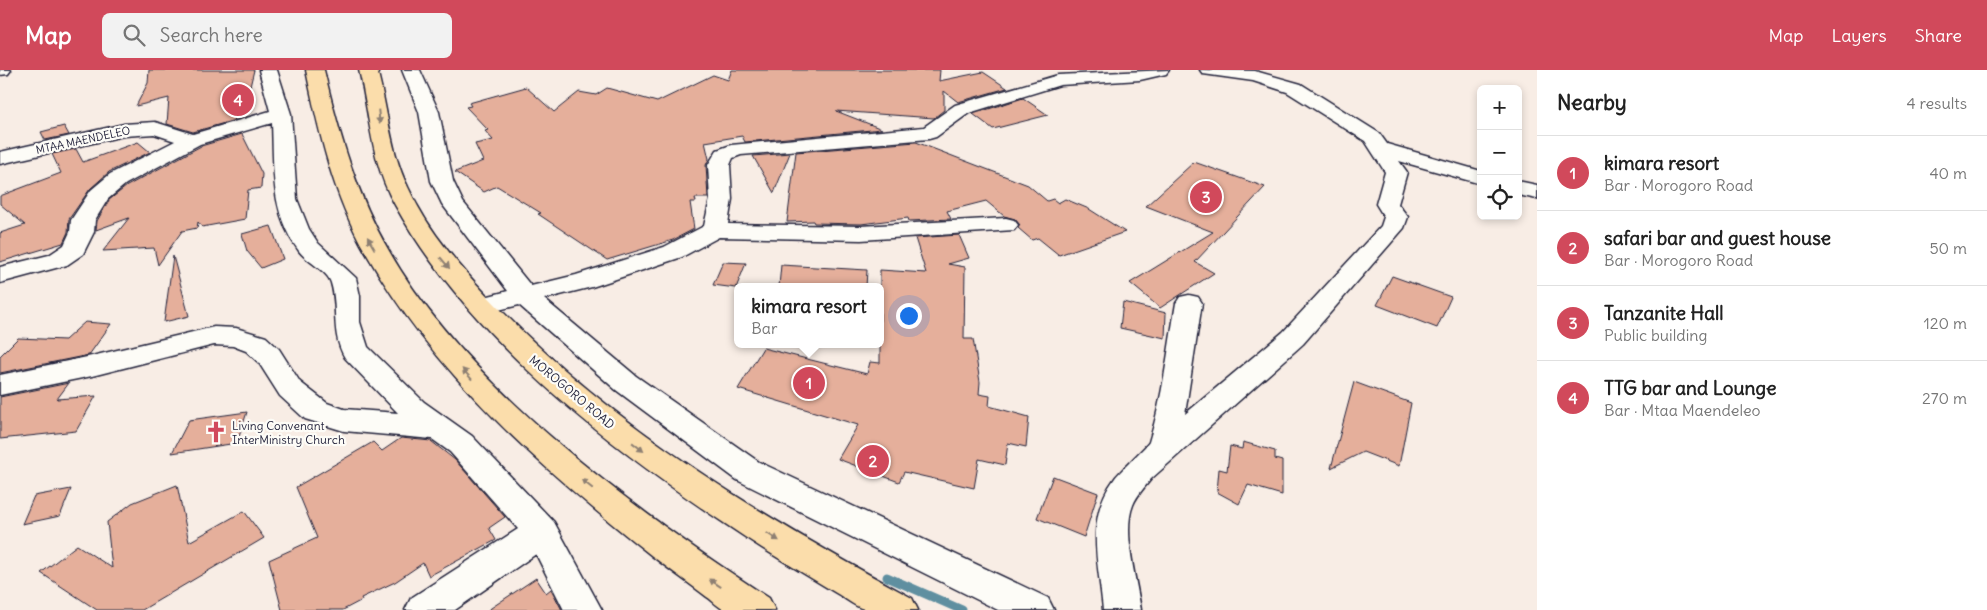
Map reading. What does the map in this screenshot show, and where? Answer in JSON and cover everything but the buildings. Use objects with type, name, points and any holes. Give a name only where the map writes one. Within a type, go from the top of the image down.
[{"type":"highway","points":[[315,70],[321,106],[346,190],[366,233],[392,281],[432,336],[479,388],[540,446],[697,571],[756,610]]},
{"type":"highway","name":"MOROGORO ROAD","points":[[368,70],[377,104],[386,163],[398,190],[441,259],[516,344],[571,393],[644,452],[734,513],[832,573],[899,610]]},
{"type":"street","points":[[268,70],[281,114],[286,199],[297,228],[309,248],[343,278],[347,296],[347,322],[355,351],[393,392],[413,410],[461,444],[542,532],[583,610]]},
{"type":"street","points":[[411,70],[429,112],[436,141],[442,181],[453,204],[525,296],[626,383],[748,471],[1035,610]]},
{"type":"street","points":[[715,230],[722,200],[720,164],[724,154],[738,149],[929,133],[962,109],[1058,80],[1140,75],[1160,70]]},
{"type":"street","points":[[1122,610],[1114,539],[1114,512],[1124,490],[1140,470],[1293,338],[1392,228],[1396,217],[1387,204],[1396,172],[1372,137],[1294,88],[1255,76],[1209,70]]},
{"type":"street","points":[[0,275],[58,260],[74,250],[82,232],[83,220],[99,195],[118,179],[193,140],[281,114]]},
{"type":"street","name":"MTAA MAENDELEO","points":[[0,158],[124,130],[155,128],[193,140]]},
{"type":"street","points":[[1381,149],[1477,177]]},
{"type":"street","points":[[1522,189],[1537,192]]},
{"type":"street","points":[[482,306],[583,281],[673,252],[715,230],[772,234],[845,235],[1006,224]]},
{"type":"street","points":[[1163,450],[1179,371],[1189,303]]},
{"type":"street","points":[[0,385],[92,366],[214,336],[236,337],[256,344],[269,356],[290,389],[316,412],[344,420],[437,428]]},
{"type":"street","points":[[424,610],[542,532]]},
{"type":"waterway","points":[[887,577],[962,610]]},
{"type":"place","name":"TTG bar and Lounge","points":[[238,100]]},
{"type":"place","name":"Tanzanite Hall","points":[[1206,197]]},
{"type":"place","name":"kimara resort","points":[[809,383]]},
{"type":"place","name":"Living Convenant InterMinistry Church","points":[[216,432]]},
{"type":"place","name":"safari bar and guest house","points":[[873,461]]}]
